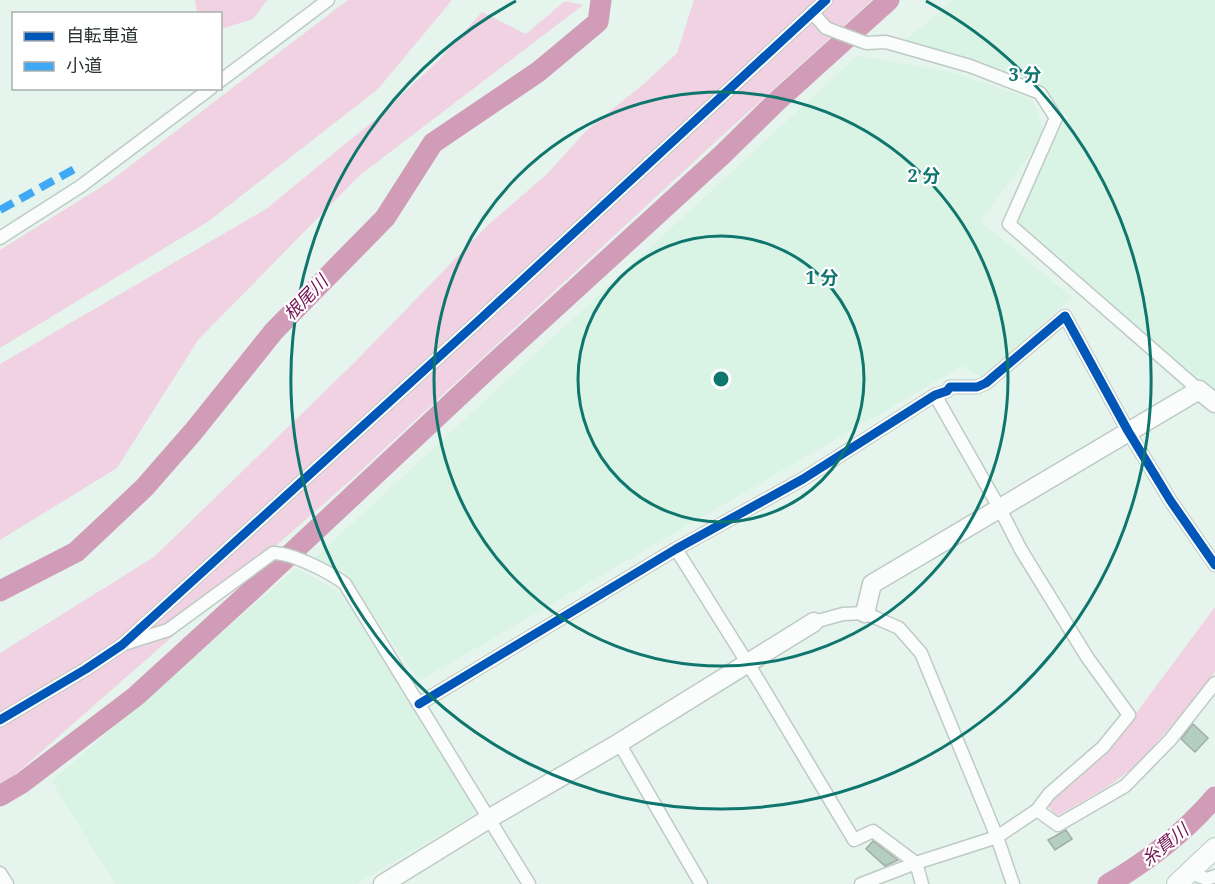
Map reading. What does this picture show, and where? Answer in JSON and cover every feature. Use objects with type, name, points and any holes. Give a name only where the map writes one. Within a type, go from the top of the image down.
[{"type":"main road","points":[[1183,878],[1215,848]]},
{"type":"street","points":[[222,80],[328,0]]},
{"type":"street","points":[[0,720],[122,645],[826,0]]},
{"type":"street","points":[[812,12],[826,28],[866,43],[886,42],[970,66],[1040,93],[1056,118],[1009,224],[1215,403]]},
{"type":"street","points":[[0,238],[81,186],[208,90]]},
{"type":"street","points":[[419,704],[676,549],[803,479],[950,387],[977,387],[986,383],[1065,316],[1128,431],[1170,500],[1215,565]]},
{"type":"street","points":[[865,613],[872,584],[1199,390]]},
{"type":"street","points":[[861,884],[916,863],[997,837],[1037,810],[1049,794],[1103,747],[1129,715],[1087,657],[1021,550],[935,396]]},
{"type":"street","points":[[676,549],[854,840],[873,831],[916,863],[922,884]]},
{"type":"street","points":[[122,645],[168,630],[273,553],[280,553],[301,561],[337,578],[345,584],[529,884]]},
{"type":"street","points":[[383,884],[619,743],[814,622],[843,614],[865,613],[899,628],[921,654],[997,837],[1013,884]]},
{"type":"street","points":[[1037,810],[1058,825],[1125,786],[1170,740],[1215,683]]},
{"type":"street","points":[[619,743],[701,884]]},
{"type":"street","points":[[0,873],[7,884]]},
{"type":"street","points":[[1183,878],[1207,879],[1215,876]]},
{"type":"shaded area","points":[[195,0],[267,0],[253,19],[222,29],[222,12],[197,12]]},
{"type":"shaded area","points":[[348,0],[452,0],[378,89],[209,221],[0,348],[0,250],[109,182]]},
{"type":"shaded area","points":[[694,0],[872,0],[714,143],[352,479],[9,780],[0,784],[0,653],[154,557],[355,362],[488,225],[546,175],[586,131],[646,82],[677,53]]},
{"type":"shaded area","points":[[954,0],[1215,0],[1215,391],[1004,224],[1068,117],[1049,97],[905,40]]},
{"type":"shaded area","points":[[565,1],[583,5],[360,175],[198,340],[117,468],[0,540],[0,364],[266,209],[377,118],[438,61],[482,12],[526,34]]},
{"type":"shaded area","points":[[857,56],[952,72],[1033,100],[1045,134],[980,221],[1072,298],[983,377],[962,366],[419,681],[343,571],[314,559]]},
{"type":"shaded area","points":[[296,568],[341,593],[478,812],[356,884],[115,884],[52,781]]},
{"type":"shaded area","points":[[1215,607],[1215,671],[1208,683],[1139,763],[1109,786],[1057,816],[1046,804],[1134,716]]},
{"type":"building","points":[[1193,724],[1208,738],[1195,752],[1181,739]]},
{"type":"building","points":[[1066,830],[1072,839],[1055,850],[1048,840]]},
{"type":"building","points":[[873,841],[898,860],[885,866],[866,849]]},
{"type":"waterway","name":"根尾川","points":[[0,591],[76,552],[144,488],[193,432],[274,331],[385,218],[433,143],[538,72],[598,22],[601,0]]},
{"type":"waterway","points":[[0,796],[22,783],[136,696],[889,0]]},
{"type":"waterway","name":"糸貫川","points":[[1108,884],[1165,845],[1215,797]]},
{"type":"marked path","points":[[0,210],[80,166]]},
{"type":"cycle path","points":[[0,720],[122,645],[826,0]]},
{"type":"cycle path","points":[[419,704],[676,549],[803,479],[935,395],[947,391],[950,387],[977,387],[986,383],[1065,316],[1128,431],[1170,500],[1215,565]]}]
